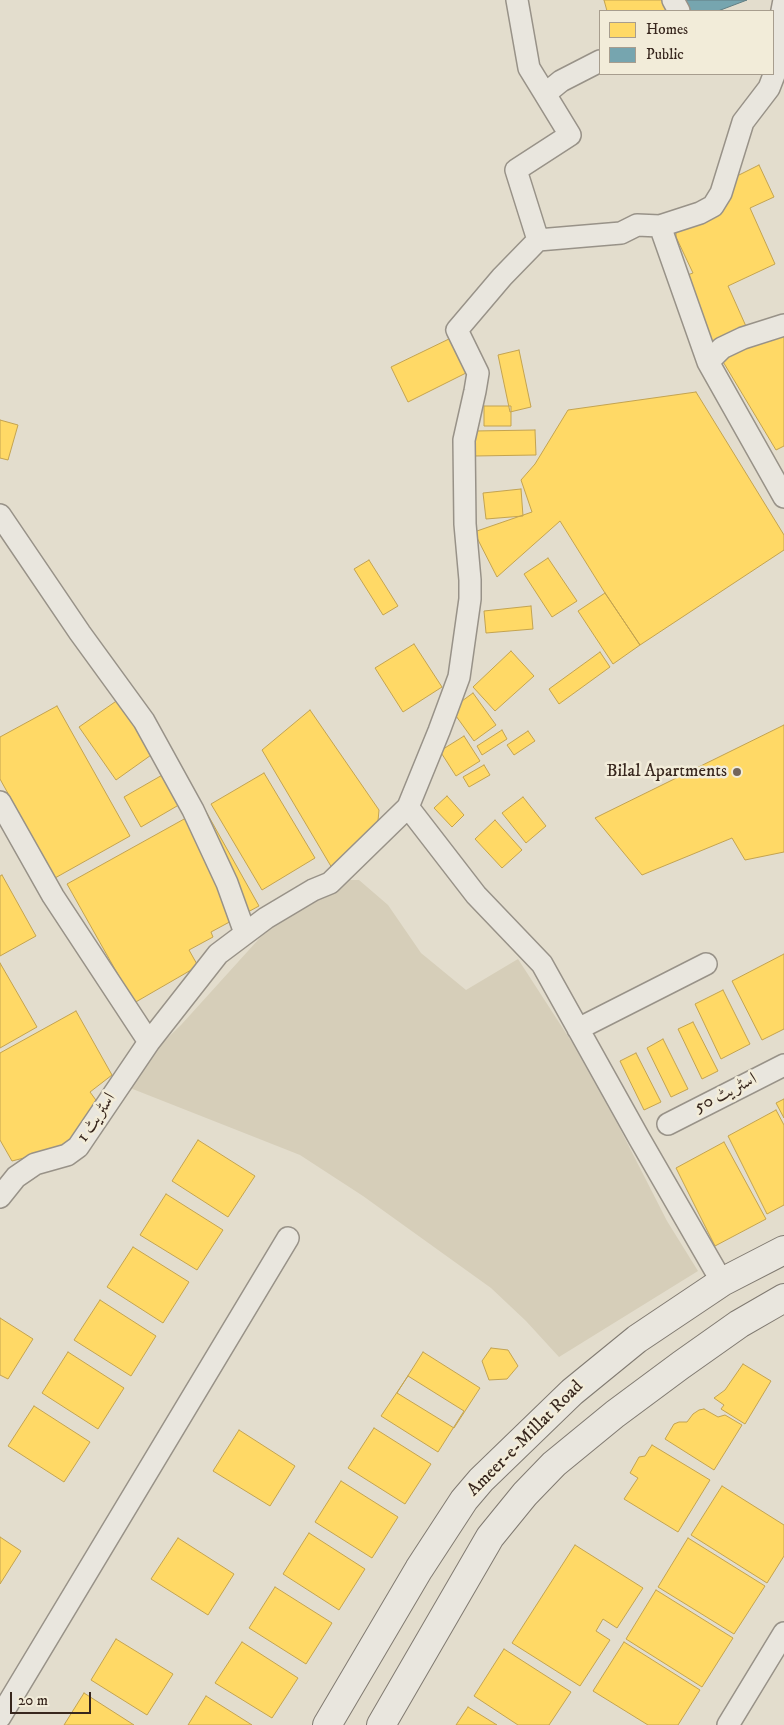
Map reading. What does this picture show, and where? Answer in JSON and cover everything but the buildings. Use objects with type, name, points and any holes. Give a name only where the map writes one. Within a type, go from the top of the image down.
[{"type":"main road","name":"Ameer-e-Millat Road","points":[[326,1725],[419,1570],[464,1500],[482,1480],[572,1392],[602,1366],[666,1319],[722,1282],[784,1250]]},
{"type":"main road","points":[[381,1725],[490,1537],[542,1476],[615,1414],[681,1364],[739,1324],[784,1298]]},
{"type":"street","points":[[517,0],[529,68],[570,135],[516,170],[538,240]]},
{"type":"street","points":[[722,1282],[542,964],[476,895],[408,807],[459,677],[470,599],[464,440],[478,373],[457,330],[502,277],[538,240],[621,233],[637,225],[660,226],[700,213],[713,206],[721,193],[743,122],[769,88],[774,75],[774,45],[784,0]]},
{"type":"street","points":[[545,94],[561,81],[599,62]]},
{"type":"street","points":[[660,226],[708,362],[784,497]]},
{"type":"street","points":[[708,362],[722,348],[742,338],[784,325]]},
{"type":"street","points":[[0,515],[80,633],[144,721],[193,810],[227,883],[245,934]]},
{"type":"street","points":[[0,802],[53,896],[148,1042]]},
{"type":"street","name":"اسٹریٹ 1","points":[[0,1198],[16,1177],[35,1164],[67,1155],[78,1147],[148,1042],[218,954],[282,909],[330,882],[408,807]]},
{"type":"street","points":[[578,1029],[706,964]]},
{"type":"street","name":"اسٹریٹ 50","points":[[668,1124],[784,1064]]},
{"type":"street","points":[[0,1717],[288,1238]]},
{"type":"street","points":[[728,1725],[784,1633]]},
{"type":"shaded area","points":[[348,880],[359,880],[388,905],[421,953],[466,990],[518,959],[573,1044],[617,1123],[667,1221],[698,1271],[559,1357],[526,1321],[491,1288],[363,1196],[300,1155],[120,1084],[181,1025],[276,920]]},
{"type":"place","name":"Bilal Apartments","points":[[737,772]]}]
